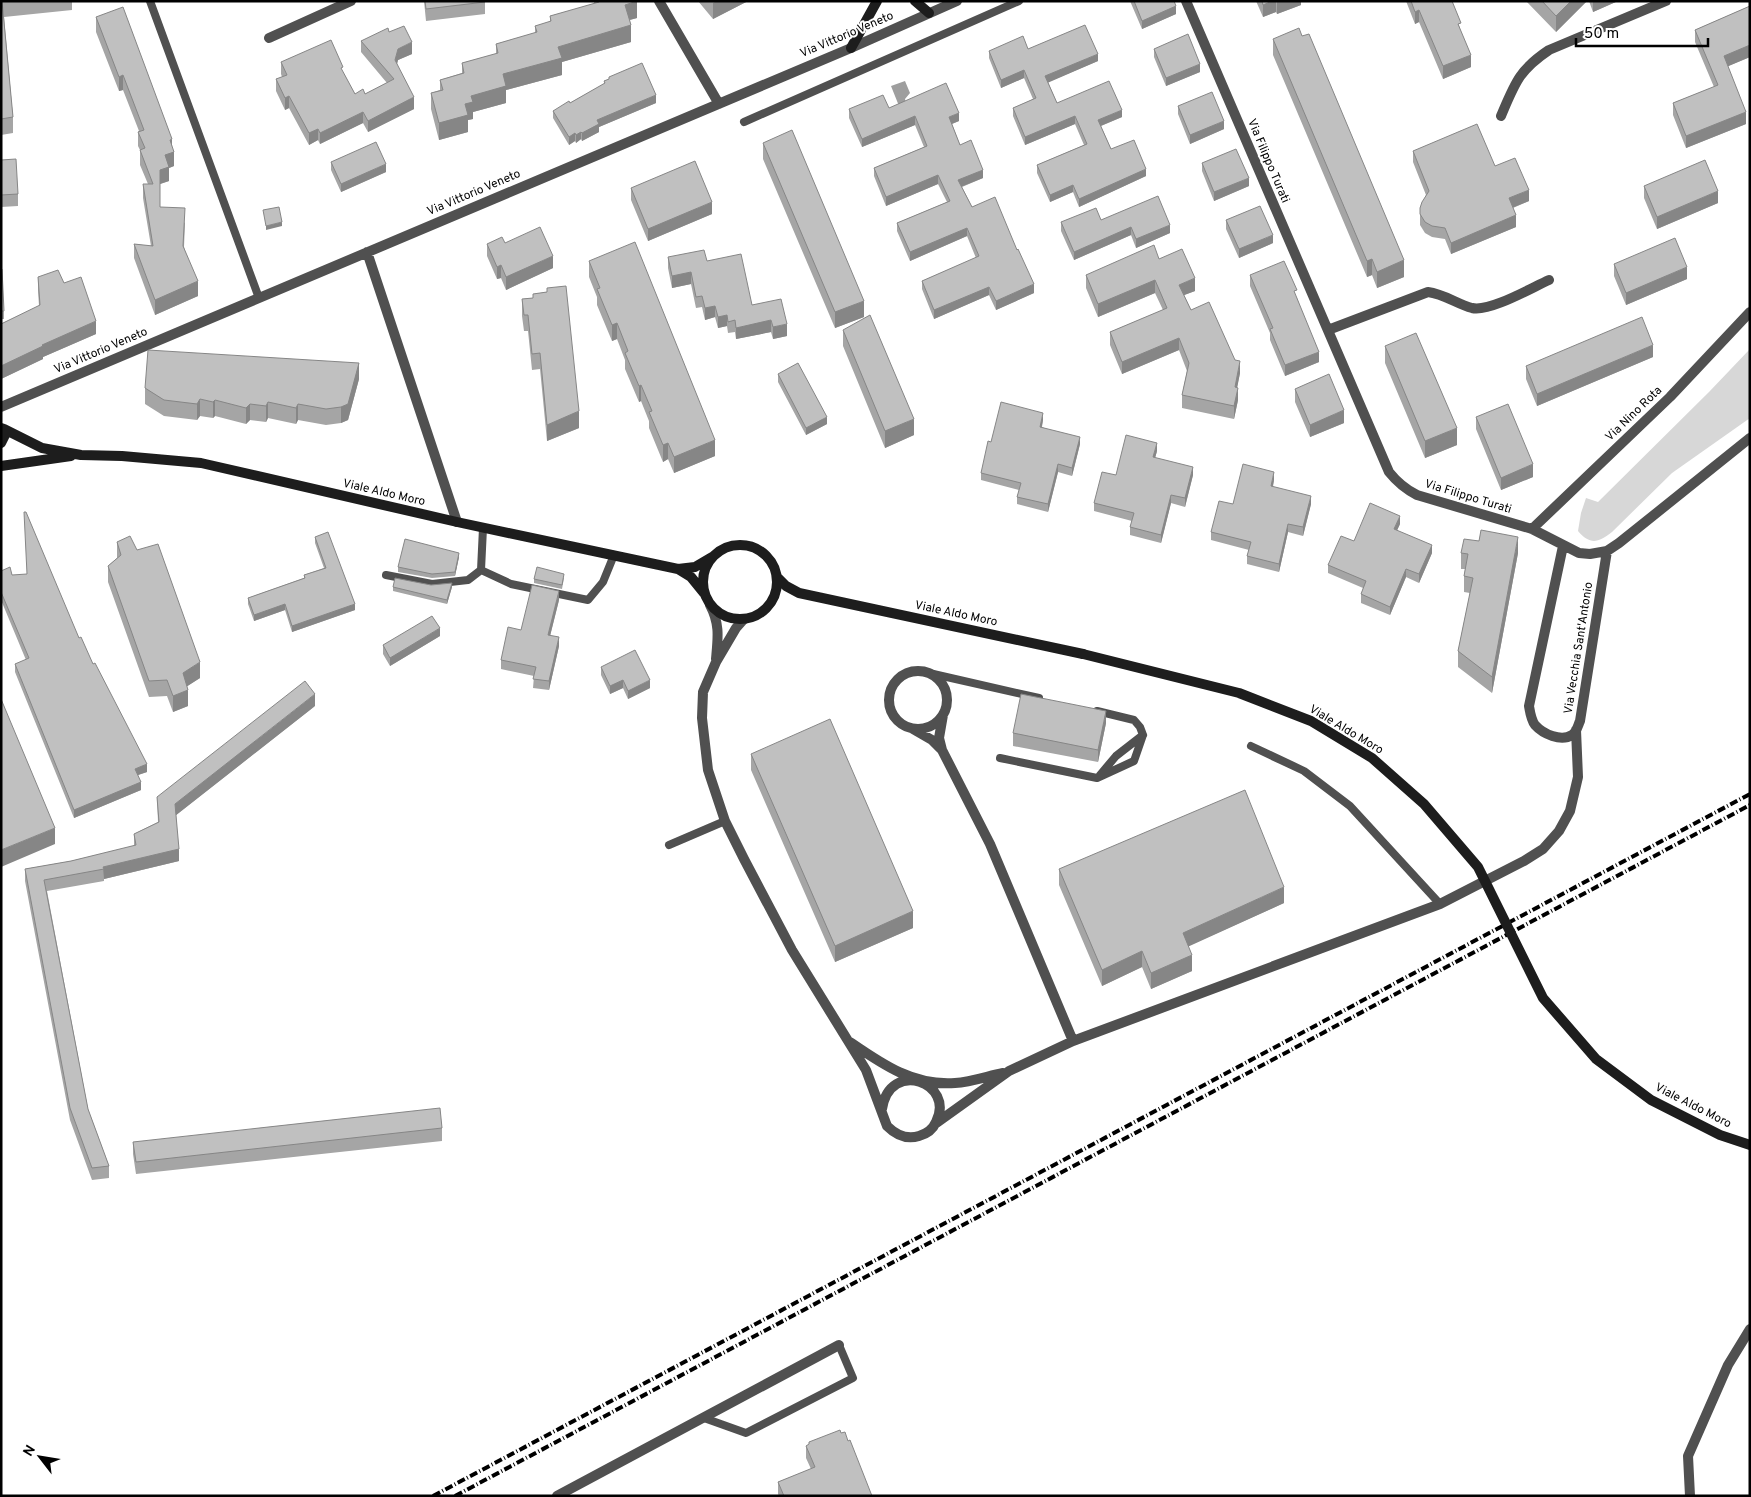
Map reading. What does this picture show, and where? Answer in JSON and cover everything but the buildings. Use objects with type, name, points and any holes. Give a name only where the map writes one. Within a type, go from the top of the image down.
[{"type":"main road","points":[[851,48],[877,1]]},
{"type":"main road","points":[[915,1],[929,13]]},
{"type":"main road","points":[[929,13],[931,1]]},
{"type":"main road","points":[[1,443],[5,434],[3,428]]},
{"type":"main road","points":[[3,428],[42,448],[82,455]]},
{"type":"main road","points":[[1,466],[82,455]]},
{"type":"main road","name":"Viale Aldo Moro","points":[[82,455],[122,456],[201,463],[483,528],[678,569],[695,567],[723,549],[735,545],[747,545],[758,549],[768,556],[774,566],[777,577],[786,586],[798,593],[1083,654],[1239,693],[1311,721],[1372,758],[1424,804],[1478,867],[1542,998],[1596,1059],[1651,1100],[1720,1135],[1750,1145]]},
{"type":"main road","points":[[704,593],[703,580],[712,556]]},
{"type":"main road","name":"Viale Aldo Moro","points":[[678,569],[691,577],[704,593],[710,605],[720,614],[731,619],[744,620],[756,616],[766,610],[773,600],[798,593]]},
{"type":"main road","points":[[773,600],[777,589],[777,577]]},
{"type":"street","points":[[269,38],[351,1]]},
{"type":"street","points":[[659,1],[719,104]]},
{"type":"street","name":"Via Vittorio Veneto","points":[[1,408],[851,48],[957,1]]},
{"type":"street","name":"Via Filippo Turati","points":[[1186,1],[1389,472],[1396,482],[1417,495],[1532,529],[1579,553],[1590,554],[1607,551]]},
{"type":"street","points":[[1501,116],[1520,75],[1532,61],[1549,50],[1666,1]]},
{"type":"street","points":[[367,252],[457,522]]},
{"type":"street","points":[[1328,330],[1428,292],[1476,309],[1489,307],[1549,280]]},
{"type":"street","name":"Via Nino Rota","points":[[1532,529],[1670,397],[1750,312]]},
{"type":"street","points":[[1607,551],[1750,438]]},
{"type":"street","name":"Via Vecchia Sant'Antonio","points":[[1563,546],[1529,706],[1535,724],[1548,734],[1564,738],[1572,735],[1580,721],[1607,551]]},
{"type":"street","points":[[710,605],[717,618],[716,662]]},
{"type":"street","points":[[744,620],[736,628],[716,662],[703,692],[702,718],[708,770],[725,821],[792,950],[845,1039],[866,1070],[882,1109]]},
{"type":"street","points":[[942,750],[932,740],[913,728],[901,724],[890,710],[890,691],[894,683],[901,676],[909,672],[929,673],[938,678],[945,691],[946,706],[939,738],[942,750],[990,844],[1073,1042]]},
{"type":"street","points":[[913,728],[928,727],[936,723],[943,715]]},
{"type":"street","points":[[1009,1071],[955,1083],[902,1081],[887,1091],[883,1100],[883,1118],[887,1126],[894,1133],[902,1137],[912,1138],[921,1136],[1009,1071],[1073,1042],[1440,904],[1524,861],[1543,848],[1560,831],[1570,811],[1578,777],[1576,730]]},
{"type":"street","points":[[845,1039],[894,1070],[930,1087],[940,1104],[939,1115],[935,1124]]},
{"type":"street","points":[[1690,1496],[1688,1456],[1728,1365],[1750,1329]]},
{"type":"street","points":[[557,1496],[839,1345]]},
{"type":"lane","points":[[150,1],[259,298]]},
{"type":"lane","points":[[744,122],[1019,1]]},
{"type":"lane","points":[[386,575],[432,584],[468,580],[481,570],[483,528]]},
{"type":"lane","points":[[481,570],[511,584],[588,600],[603,582],[614,555]]},
{"type":"lane","points":[[929,673],[1044,699]]},
{"type":"lane","points":[[1000,758],[1097,778],[1134,761],[1143,735],[1140,727],[1134,720],[1090,710]]},
{"type":"lane","points":[[1097,778],[1116,756],[1143,735]]},
{"type":"lane","points":[[1252,746],[1304,771],[1350,806],[1440,904]]},
{"type":"lane","points":[[669,845],[725,821]]},
{"type":"lane","points":[[704,1418],[746,1433],[853,1378],[839,1345]]},
{"type":"shaded area","points":[[905,81],[910,93],[905,99],[906,104],[899,106],[891,86]]},
{"type":"shaded area","points":[[1750,349],[1750,418],[1672,473],[1607,536],[1594,541],[1582,536],[1578,531],[1586,498],[1598,502]]},
{"type":"railway","points":[[433,1496],[1750,794]]},
{"type":"railway","points":[[455,1496],[1750,805]]}]
